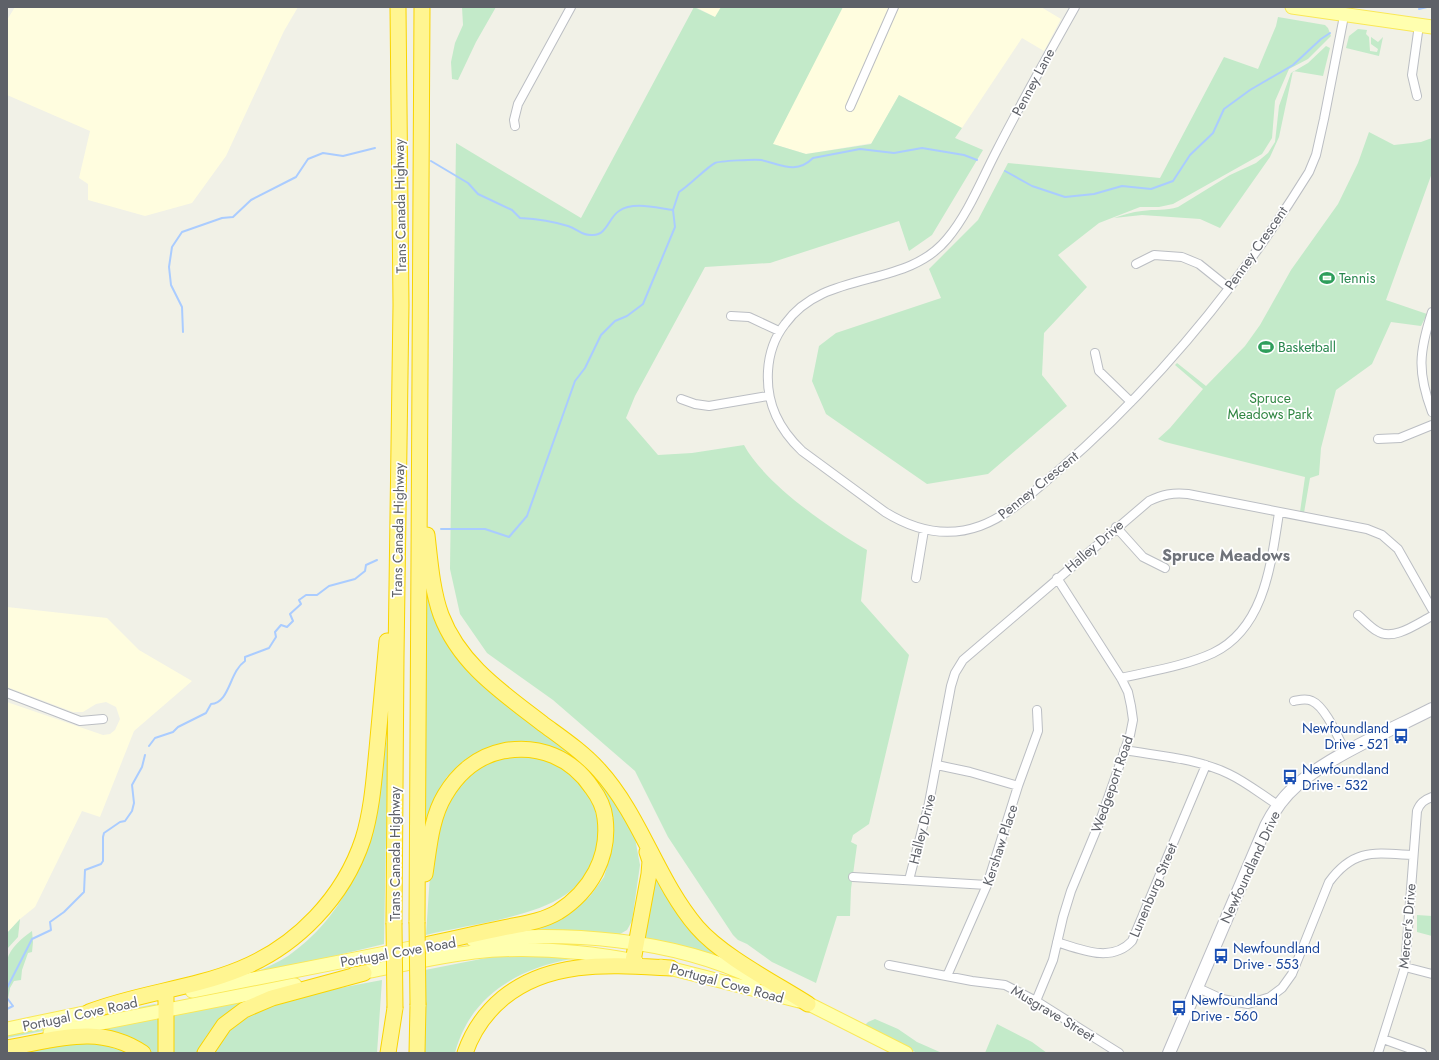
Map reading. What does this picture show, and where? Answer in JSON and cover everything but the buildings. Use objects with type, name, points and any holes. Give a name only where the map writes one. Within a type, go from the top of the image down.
[{"type":"highway","name":"Trans Canada Highway","points":[[395,1053],[394,924],[396,664],[401,305],[398,7]]},
{"type":"highway","name":"Trans Canada Highway","points":[[417,1053],[422,7]]},
{"type":"highway","points":[[419,433],[432,575],[441,614],[452,639],[469,663],[490,683],[576,749],[598,769],[617,792],[677,899],[697,927],[718,947],[808,1004]]},
{"type":"highway","points":[[89,1012],[115,1002],[221,976],[254,962],[285,945],[299,934],[336,893],[356,855],[363,838],[369,814],[385,671],[390,588],[398,572]]},
{"type":"highway","points":[[417,922],[436,815],[444,796],[457,776],[473,764],[493,753],[514,749],[533,749],[550,754],[567,762],[584,776],[598,796],[605,817],[606,838],[602,862],[590,884],[574,901],[556,913],[537,921],[429,944]]},
{"type":"highway","points":[[633,961],[650,861],[640,833]]},
{"type":"highway","points":[[465,1053],[477,1026],[490,1009],[511,992],[532,980],[554,971],[576,967],[611,964],[671,968]]},
{"type":"highway","points":[[205,1053],[224,1025],[244,1010],[272,998],[364,973]]},
{"type":"highway","points":[[166,996],[166,1053]]},
{"type":"highway","points":[[388,1053],[395,1008]]},
{"type":"highway","points":[[7,1048],[85,1035],[117,1040],[132,1046],[143,1053]]},
{"type":"main road","points":[[1292,7],[1344,16],[1432,27]]},
{"type":"main road","name":"Portugal Cove Road","points":[[7,1029],[429,944],[488,938],[536,937],[637,944],[707,960],[740,971],[906,1053]]},
{"type":"main road","name":"Portugal Cove Road","points":[[7,1042],[364,973],[434,958],[476,952],[516,950],[565,951],[671,968],[808,1004]]},
{"type":"street","points":[[515,126],[514,120],[518,104],[571,7]]},
{"type":"street","points":[[850,107],[894,7]]},
{"type":"street","name":"Penney Lane","points":[[993,158],[1075,7]]},
{"type":"street","name":"Penney Crescent","points":[[993,158],[961,218],[953,231],[938,248],[929,255],[906,267],[842,285],[818,294],[796,310],[779,331],[770,356],[768,396],[778,422],[792,442],[885,512],[896,519],[924,530],[962,530],[985,524],[1010,510],[1069,461],[1131,402],[1174,355],[1229,288],[1304,180],[1313,164],[1324,119],[1344,16]]},
{"type":"street","points":[[1417,96],[1412,75],[1419,25]]},
{"type":"street","points":[[1136,264],[1154,255],[1182,257],[1199,264],[1229,288]]},
{"type":"street","points":[[1432,312],[1425,334],[1420,364],[1422,382],[1432,412]]},
{"type":"street","points":[[731,316],[749,317],[779,331]]},
{"type":"street","points":[[1095,354],[1098,372],[1131,402]]},
{"type":"street","points":[[681,399],[695,404],[709,406],[768,396]]},
{"type":"street","points":[[1378,439],[1400,438],[1432,425]]},
{"type":"street","name":"Halley Drive","points":[[909,880],[937,764],[955,673],[963,660],[1116,527],[1149,501],[1162,495],[1175,492],[1367,529],[1382,535],[1398,549],[1432,609]]},
{"type":"street","points":[[1122,678],[1196,659],[1213,653],[1233,640],[1247,624],[1259,605],[1266,583],[1279,513]]},
{"type":"street","points":[[1116,527],[1143,556],[1165,568]]},
{"type":"street","points":[[916,578],[924,530]]},
{"type":"street","name":"Wedgeport Road","points":[[1036,1002],[1053,960],[1071,891],[1100,821],[1133,720],[1128,692],[1122,678],[1057,578]]},
{"type":"street","points":[[1358,615],[1377,632],[1388,635],[1397,633],[1432,616]]},
{"type":"street","points":[[7,694],[80,720],[103,719]]},
{"type":"street","points":[[1294,701],[1308,700],[1316,703],[1325,714],[1346,753]]},
{"type":"street","name":"Newfoundland Drive","points":[[1170,1053],[1239,887],[1266,826],[1278,806],[1305,778],[1346,753],[1432,709]]},
{"type":"street","name":"Kershaw Place","points":[[947,976],[987,885],[1018,786],[1038,731],[1037,710]]},
{"type":"street","points":[[1124,750],[1172,757],[1206,765],[1229,774],[1278,806]]},
{"type":"street","points":[[937,764],[1018,786]]},
{"type":"street","name":"Lunenburg Street","points":[[1058,942],[1104,954],[1121,950],[1132,941],[1206,765]]},
{"type":"street","name":"Mercer's Drive","points":[[1378,1053],[1405,967],[1412,855],[1417,811],[1428,798]]},
{"type":"street","points":[[1198,988],[1236,1003],[1248,1004],[1270,997],[1282,988],[1292,974],[1329,882],[1337,870],[1348,861],[1363,855],[1412,855]]},
{"type":"street","points":[[853,877],[987,885]]},
{"type":"street","name":"Musgrave Street","points":[[889,965],[1005,985],[1036,1002],[1119,1053]]},
{"type":"street","points":[[1405,967],[1432,974]]},
{"type":"street","points":[[1383,1039],[1422,1053]]},
{"type":"shaded area","points":[[15,7],[298,7],[284,31],[226,156],[192,203],[145,216],[88,200],[88,184],[79,178],[90,131],[7,95],[7,20]]},
{"type":"shaded area","points":[[696,7],[1041,7],[1061,19],[1044,51],[1022,38],[962,128],[899,95],[872,143],[806,154],[773,144],[715,17]]},
{"type":"shaded area","points":[[7,607],[107,618],[139,650],[192,681],[134,731],[100,817],[82,811],[35,907],[20,919],[7,933],[7,702],[103,735],[110,734],[115,730],[120,719],[116,707],[106,702],[96,704],[83,712],[73,712],[7,687]]},
{"type":"green space","points":[[462,7],[496,7],[476,42],[458,80],[452,79],[451,62],[455,43],[463,25]]},
{"type":"green space","points":[[694,7],[715,17],[721,7],[843,7],[773,144],[806,154],[871,144],[899,95],[962,128],[955,138],[983,150],[932,235],[909,251],[899,221],[770,263],[705,267],[635,396],[626,418],[658,455],[692,453],[744,445],[754,460],[782,490],[835,530],[867,550],[861,601],[909,655],[869,824],[853,835],[851,842],[857,845],[851,889],[850,916],[837,916],[816,983],[772,962],[747,944],[738,940],[733,935],[668,837],[635,771],[553,700],[487,653],[460,614],[450,569],[456,143],[581,218]]},
{"type":"green space","points":[[1278,17],[1325,25],[1331,36],[1308,59],[1289,69],[1275,101],[1272,138],[1262,154],[1173,204],[1159,207],[1140,207],[1099,223],[1058,255],[1087,287],[1044,333],[1042,375],[1067,406],[988,474],[927,484],[826,414],[812,381],[819,346],[836,333],[941,298],[929,269],[978,220],[1008,163],[1160,178],[1224,57],[1258,69],[1276,26]]},
{"type":"green space","points":[[1358,29],[1367,30],[1366,34],[1369,37],[1370,51],[1377,52],[1378,49],[1371,44],[1371,37],[1378,42],[1383,37],[1379,56],[1346,48],[1349,36]]},
{"type":"green space","points":[[1326,46],[1330,48],[1323,76],[1294,71],[1308,63]]},
{"type":"green space","points":[[1293,72],[1279,137],[1270,157],[1220,228],[1200,219],[1142,215],[1114,218],[1138,211],[1178,207],[1230,175],[1256,163],[1268,153],[1275,142],[1279,106],[1291,73]]},
{"type":"green space","name":"Spruce Meadows Park","points":[[1369,132],[1394,145],[1421,142],[1432,138],[1432,173],[1386,300],[1427,314],[1421,326],[1391,322],[1372,364],[1336,390],[1321,448],[1319,475],[1310,478],[1304,513],[1300,512],[1305,477],[1158,439],[1170,428],[1203,389],[1175,365],[1177,363],[1206,386],[1245,346],[1260,325],[1291,270],[1338,204],[1358,163]]},
{"type":"green space","points":[[427,578],[448,645],[467,671],[481,684],[582,759],[611,794],[635,838],[640,865],[632,921],[627,930],[620,934],[501,931],[552,922],[575,909],[590,896],[604,877],[612,849],[614,828],[608,809],[599,791],[534,743],[514,742],[494,745],[462,762],[447,777],[434,798],[423,843],[424,682]]},
{"type":"green space","points":[[388,729],[384,944],[238,979],[264,969],[288,956],[314,934],[335,910],[351,883],[363,855],[372,825]]},
{"type":"green space","points":[[509,755],[534,758],[550,762],[577,775],[592,802],[597,817],[597,846],[593,860],[586,874],[577,885],[565,895],[551,903],[535,910],[498,920],[426,935],[432,844],[451,791],[479,764]]},
{"type":"green space","points":[[654,864],[670,897],[746,970],[645,942],[641,934]]},
{"type":"green space","points":[[1417,915],[1432,916],[1432,936],[1417,932]]},
{"type":"green space","points":[[20,919],[18,937],[7,949],[7,933]]},
{"type":"green space","points":[[32,931],[32,952],[28,953],[22,970],[21,980],[14,981],[10,988],[7,1004],[7,960],[14,947],[20,940]]},
{"type":"green space","points":[[532,955],[571,959],[532,970],[498,988],[484,1001],[472,1016],[462,1033],[455,1053],[425,1053],[425,970],[491,957]]},
{"type":"green space","points":[[382,980],[377,1053],[208,1053],[229,1024],[292,997]]},
{"type":"green space","points":[[246,1001],[249,1002],[225,1017],[212,1029],[198,1053],[171,1053],[171,1017],[175,1014]]},
{"type":"green space","points":[[155,1004],[159,1006],[156,1009],[7,1038],[7,1033]]},
{"type":"green space","points":[[158,1019],[162,1053],[150,1053],[97,1030]]},
{"type":"green space","points":[[875,1019],[898,1029],[917,1042],[942,1053],[917,1053],[865,1025]]},
{"type":"green space","points":[[997,1024],[1032,1042],[1047,1053],[985,1053]]},
{"type":"green space","points":[[91,1039],[137,1053],[20,1053]]},
{"type":"waterway","points":[[1419,9],[1427,7]]},
{"type":"waterway","points":[[1005,171],[1032,186],[1065,197],[1094,194],[1122,186],[1151,189],[1173,181],[1190,155],[1213,133],[1224,109],[1250,90],[1293,65],[1321,39],[1330,33]]},
{"type":"waterway","points":[[183,332],[182,307],[171,285],[169,267],[172,247],[182,232],[222,218],[233,217],[251,200],[296,177],[308,159],[323,153],[343,156],[375,148]]},
{"type":"waterway","points":[[441,529],[485,529],[509,537],[527,516],[575,381],[585,368],[601,335],[615,321],[627,316],[643,304],[675,227],[673,210],[679,192],[712,165],[715,163],[738,160],[761,160],[781,166],[794,167],[807,163],[813,158],[860,149],[894,153],[922,148],[964,155],[977,160]]},
{"type":"waterway","points":[[431,161],[468,183],[478,194],[512,210],[520,218],[556,223],[571,227],[589,235],[602,232],[619,211],[631,206],[645,206],[673,210]]},
{"type":"waterway","points":[[149,746],[155,738],[173,732],[178,727],[206,713],[211,704],[222,698],[236,672],[245,661],[245,657],[269,648],[276,637],[275,632],[281,625],[287,627],[293,621],[290,614],[301,604],[299,600],[306,595],[317,595],[329,586],[355,579],[365,571],[366,565],[377,560]]},
{"type":"waterway","points":[[7,988],[32,939],[51,930],[50,922],[64,912],[84,892],[85,870],[101,864],[103,861],[104,833],[120,822],[125,821],[132,811],[134,803],[132,785],[142,767],[145,755]]},
{"type":"waterway","points":[[7,998],[13,1006],[7,1009]]},
{"type":"place","name":"Tennis","points":[[1327,278]]},
{"type":"place","name":"Basketball","points":[[1266,347]]},
{"type":"place","name":"Newfoundland Drive - 521","points":[[1401,736]]},
{"type":"place","name":"Newfoundland Drive - 532","points":[[1290,777]]},
{"type":"place","name":"Newfoundland Drive - 553","points":[[1221,956]]},
{"type":"place","name":"Newfoundland Drive - 560","points":[[1179,1008]]},
{"type":"district","name":"Spruce Meadows","points":[[1226,555]]}]
